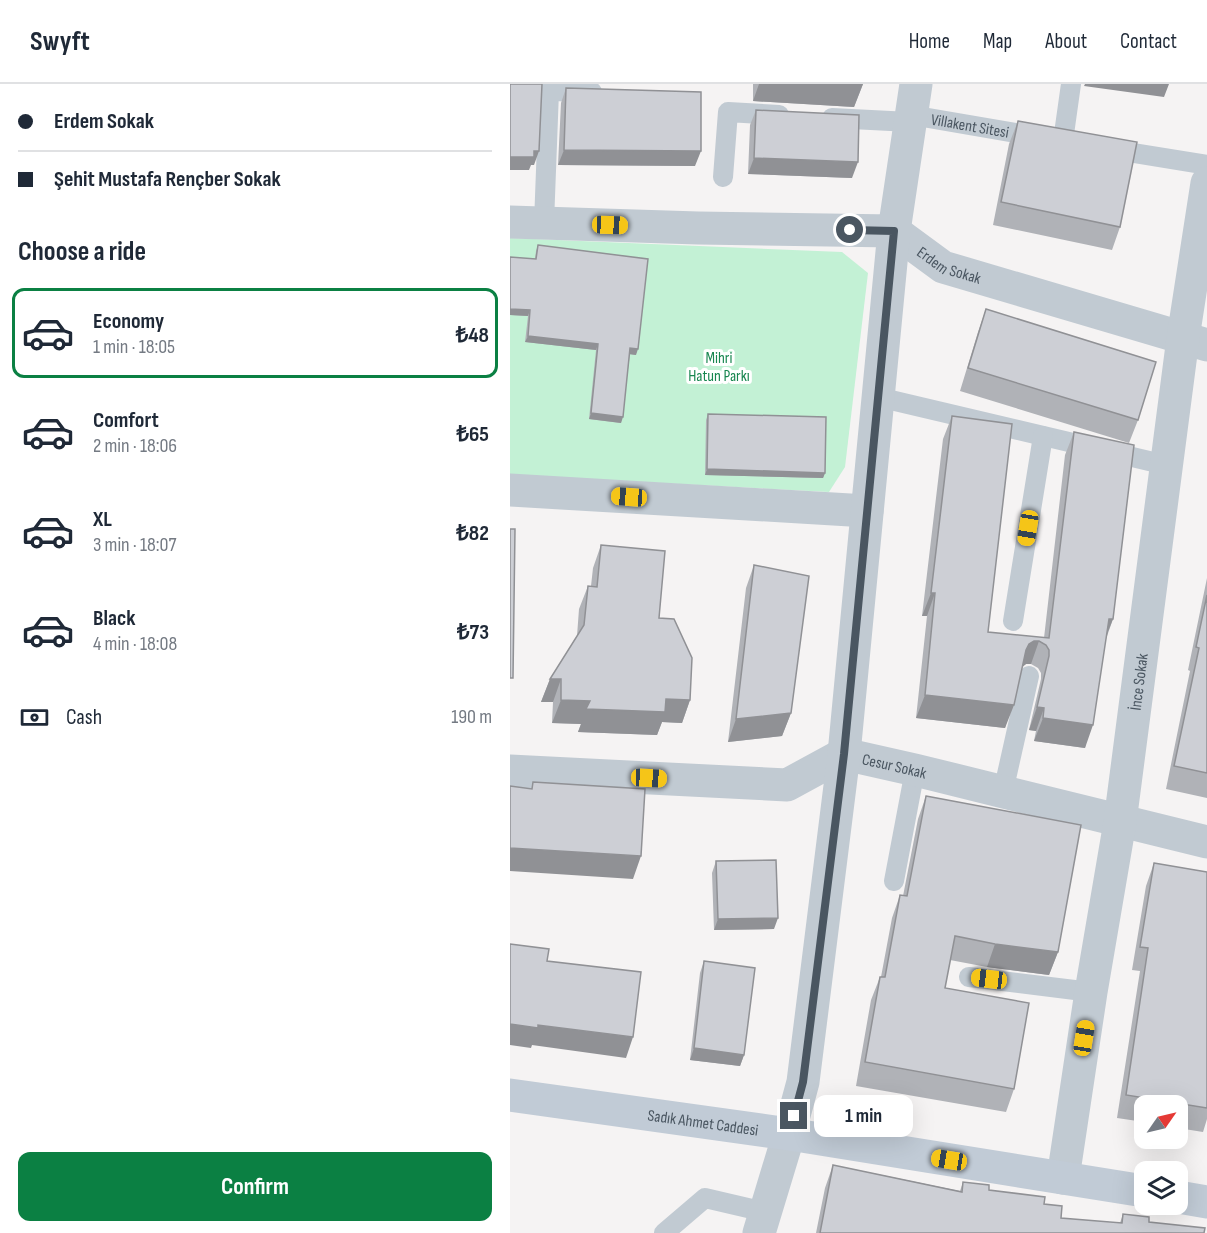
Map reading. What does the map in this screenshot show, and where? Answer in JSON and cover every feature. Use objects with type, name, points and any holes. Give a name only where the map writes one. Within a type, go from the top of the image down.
[{"type":"main road","name":"Sadık Ahmet Caddesi","points":[[510,1095],[789,1134],[1134,1189]]},
{"type":"main road","points":[[1188,1199],[1207,1202]]},
{"type":"street","points":[[762,1222],[803,1082],[844,754],[894,231],[913,107]]},
{"type":"street","name":"İnce Sokak","points":[[1063,1178],[1120,822],[1167,465],[1195,342],[1207,183]]},
{"type":"street","points":[[510,222],[894,231]]},
{"type":"street","name":"Erdem Sokak","points":[[894,231],[943,267],[1195,342]]},
{"type":"street","points":[[510,490],[867,511]]},
{"type":"street","name":"Cesur Sokak","points":[[510,771],[787,785],[844,754],[1207,842]]},
{"type":"lane","points":[[1063,141],[1071,84]]},
{"type":"lane","points":[[544,223],[549,91],[605,93]]},
{"type":"lane","name":"Villakent Sitesi","points":[[819,117],[913,107],[1063,141],[1207,165]]},
{"type":"lane","points":[[723,177],[728,112],[796,116]]},
{"type":"lane","points":[[878,397],[1167,465]]},
{"type":"lane","points":[[1013,621],[1043,436]]},
{"type":"lane","points":[[1003,792],[1029,676]]},
{"type":"lane","points":[[894,881],[915,770]]},
{"type":"lane","points":[[969,977],[1091,992]]},
{"type":"lane","points":[[664,1233],[705,1198],[762,1222]]},
{"type":"green space","name":"Mihri Hatun Parkı","points":[[510,238],[842,252],[868,273],[845,467],[829,492],[510,475]]},
{"type":"building","points":[[510,84],[542,84],[539,151],[534,151],[534,157],[510,157]]},
{"type":"building","points":[[566,88],[701,92],[701,151],[564,150]]},
{"type":"building","points":[[756,110],[859,115],[858,162],[754,158]]},
{"type":"building","points":[[1018,121],[1137,142],[1120,227],[1001,202]]},
{"type":"building","points":[[538,245],[648,259],[638,349],[630,348],[623,417],[591,413],[598,344],[528,336],[530,310],[510,309],[510,257],[536,259]]},
{"type":"building","points":[[986,309],[1156,362],[1138,420],[968,368]]},
{"type":"building","points":[[708,414],[826,417],[825,473],[707,469]]},
{"type":"building","points":[[952,416],[1012,424],[988,632],[1049,638],[1074,432],[1134,445],[1113,619],[1109,619],[1093,725],[1043,718],[1044,708],[1037,707],[1049,650],[1039,641],[1029,644],[1026,650],[1014,705],[925,695],[935,593],[931,593]]},
{"type":"building","points":[[510,529],[515,529],[513,678],[510,678]]},
{"type":"building","points":[[601,545],[665,551],[659,618],[674,619],[692,658],[690,700],[666,699],[665,712],[586,709],[590,701],[561,700],[561,679],[550,679],[584,625],[588,586],[597,587]]},
{"type":"building","points":[[754,565],[809,576],[791,713],[736,719]]},
{"type":"building","points":[[1207,595],[1207,773],[1174,766],[1199,648],[1196,647]]},
{"type":"building","points":[[533,782],[645,789],[641,856],[510,848],[510,786],[532,789]]},
{"type":"building","points":[[926,796],[1081,825],[1058,952],[955,936],[945,988],[1029,1003],[1014,1089],[865,1062],[880,977],[885,977],[900,895],[907,896]]},
{"type":"building","points":[[776,860],[778,918],[718,919],[716,861]]},
{"type":"building","points":[[1154,863],[1207,872],[1207,1108],[1188,1105],[1188,1095],[1126,1095],[1148,948],[1140,947]]},
{"type":"building","points":[[510,944],[549,949],[547,961],[641,972],[633,1037],[538,1025],[538,1028],[510,1024]]},
{"type":"building","points":[[704,961],[755,968],[744,1055],[694,1048]]},
{"type":"building","points":[[833,1165],[962,1192],[963,1182],[989,1185],[989,1190],[1045,1197],[1044,1204],[1062,1206],[1061,1218],[1122,1223],[1123,1214],[1149,1217],[1149,1222],[1205,1228],[1204,1233],[820,1233]]},
{"type":"route","points":[[794,1116],[803,1082],[844,754],[894,231],[850,230]]}]
